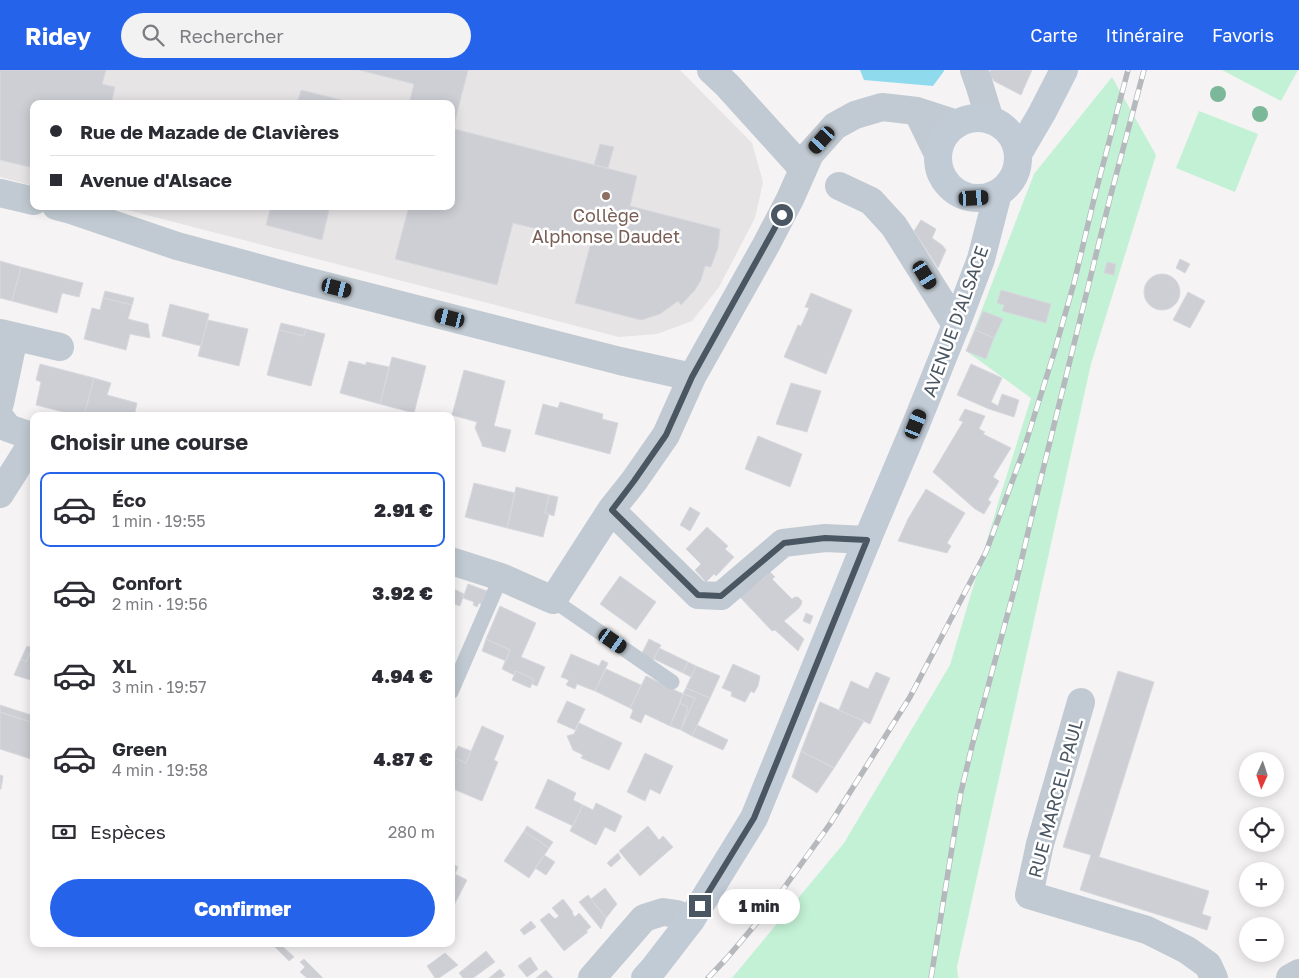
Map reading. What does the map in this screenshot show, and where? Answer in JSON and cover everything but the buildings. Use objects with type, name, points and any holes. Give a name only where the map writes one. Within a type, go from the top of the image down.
[{"type":"main road","name":"AVENUE D'ALSACE","points":[[645,978],[691,920],[754,818],[956,325],[981,259],[998,193],[1014,177],[1018,166],[1018,154],[1064,70]]},
{"type":"main road","points":[[938,154],[948,132],[979,122],[1042,113]]},
{"type":"main road","points":[[979,122],[1009,133],[1015,143],[1018,154]]},
{"type":"main road","name":"AVENUE D'ALSACE","points":[[938,154],[939,167],[944,178],[952,188],[962,195],[988,231]]},
{"type":"main road","points":[[962,195],[986,198],[998,193]]},
{"type":"street","points":[[711,70],[807,161]]},
{"type":"street","points":[[455,562],[501,577],[553,600],[612,510],[666,435],[692,377],[766,245],[807,161],[835,126],[855,115],[882,106],[979,122],[976,77]]},
{"type":"street","points":[[917,111],[938,154]]},
{"type":"street","points":[[840,186],[871,201],[894,226],[956,325]]},
{"type":"street","points":[[0,193],[30,200]]},
{"type":"street","points":[[70,210],[177,246],[280,274],[620,361],[692,377]]},
{"type":"street","points":[[0,403],[7,335],[60,347]]},
{"type":"street","points":[[0,417],[8,428],[30,437]]},
{"type":"street","points":[[0,494],[30,445]]},
{"type":"street","points":[[612,510],[698,595],[721,596],[784,543],[825,538],[867,540]]},
{"type":"street","name":"RUE MARCEL PAUL","points":[[1081,702],[1040,844],[1029,895],[1147,930],[1187,950],[1208,965],[1214,978]]},
{"type":"street","points":[[592,978],[644,918],[663,912],[677,914],[691,920]]},
{"type":"street","points":[[1290,978],[1299,973]]},
{"type":"lane","points":[[455,683],[501,577]]},
{"type":"lane","points":[[553,600],[672,682]]},
{"type":"shaded area","name":"Collège Alphonse Daudet","points":[[0,70],[680,70],[752,143],[763,182],[755,218],[719,287],[692,321],[657,334],[619,337],[127,210],[455,210],[455,100],[30,100],[30,185],[0,177]]},
{"type":"green space","points":[[1222,70],[1298,70],[1281,101]]},
{"type":"green space","points":[[1112,77],[1156,155],[1091,364],[957,967],[958,978],[732,978],[844,843],[950,665],[1031,398],[966,351],[1034,174]]},
{"type":"green space","points":[[1199,111],[1258,134],[1235,192],[1176,168]]},
{"type":"water","points":[[860,70],[944,71],[933,86],[864,80]]},
{"type":"railway","points":[[708,978],[771,906],[830,824],[910,697],[986,552],[1022,455],[1054,353],[1074,283],[1128,70]]},
{"type":"railway","points":[[931,978],[961,792],[1016,583],[1110,198],[1144,70]]},
{"type":"place","name":"Collège Alphonse Daudet","points":[[606,196]]},
{"type":"route","points":[[700,906],[754,818],[867,540],[825,538],[784,543],[721,596],[698,595],[612,510],[666,435],[692,377],[782,215]]}]
